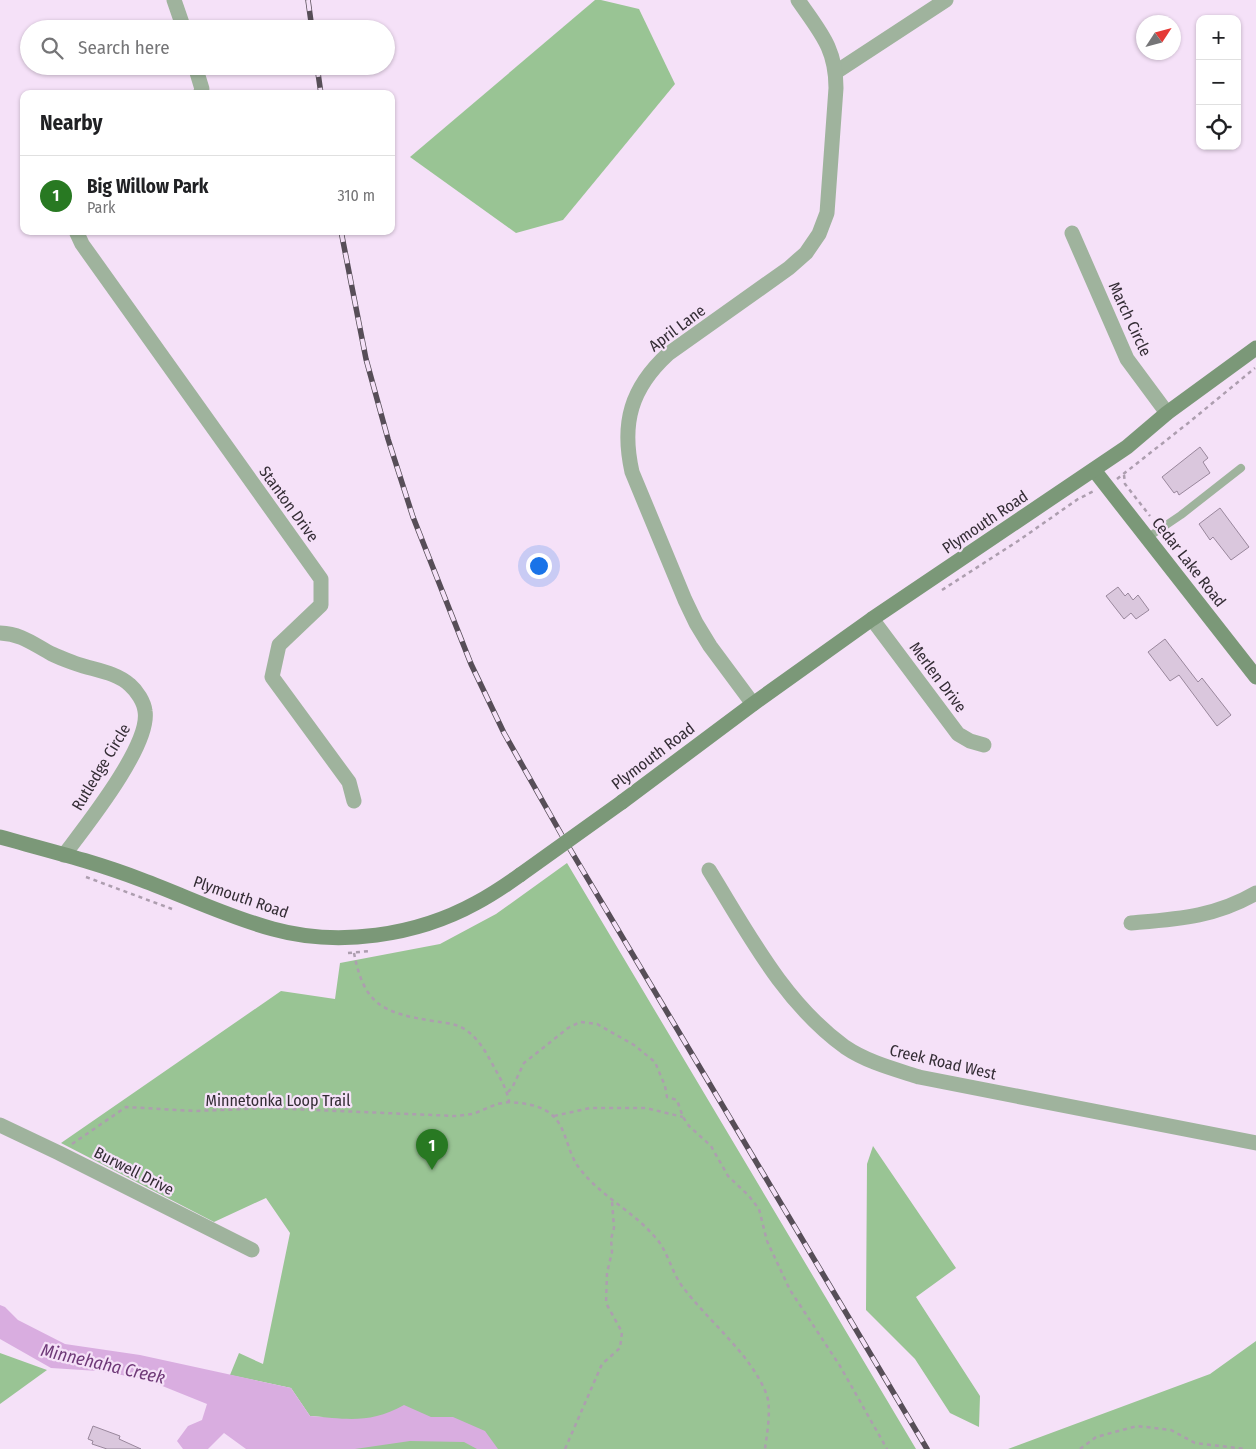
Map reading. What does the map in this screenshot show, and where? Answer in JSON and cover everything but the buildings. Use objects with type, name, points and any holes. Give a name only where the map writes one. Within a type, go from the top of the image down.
[{"type":"main road","name":"Plymouth Road","points":[[0,837],[140,879],[204,905],[274,929],[318,937],[352,937],[390,933],[427,924],[475,904],[520,875],[872,619],[1127,447],[1167,413],[1256,348]]},
{"type":"main road","name":"Cedar Lake Road","points":[[1094,470],[1256,677]]},
{"type":"street","points":[[174,0],[181,20]]},
{"type":"street","name":"April Lane","points":[[753,704],[710,646],[685,600],[632,472],[627,450],[627,429],[640,387],[652,369],[668,354],[789,268],[806,253],[819,234],[827,213],[836,72],[832,53],[798,0]]},
{"type":"street","points":[[836,72],[946,0]]},
{"type":"street","points":[[198,75],[202,90]]},
{"type":"street","name":"March Circle","points":[[1072,233],[1127,359],[1167,413]]},
{"type":"street","name":"Stanton Drive","points":[[78,235],[87,252],[321,579],[321,605],[279,645],[272,677],[349,782],[354,801]]},
{"type":"street","name":"Merlen Drive","points":[[872,619],[958,734],[970,741],[984,745]]},
{"type":"street","name":"Rutledge Circle","points":[[0,633],[14,634],[53,654],[116,676],[130,684],[139,696],[145,710],[145,726],[140,741],[103,803],[64,855]]},
{"type":"street","name":"Creek Road West","points":[[709,870],[767,963],[793,997],[819,1025],[846,1048],[878,1064],[919,1077],[1256,1143]]},
{"type":"street","points":[[1131,923],[1175,920],[1224,909],[1256,893]]},
{"type":"street","name":"Burwell Drive","points":[[0,1125],[252,1250]]},
{"type":"lane","points":[[1147,538],[1181,515],[1241,468]]},
{"type":"path","points":[[937,594],[1018,542],[1078,499],[1124,475],[1256,367]]},
{"type":"path","points":[[354,953],[362,984],[374,1000],[390,1011],[405,1016],[456,1025],[467,1030],[485,1051],[508,1092],[509,1102]]},
{"type":"path","points":[[508,1092],[512,1088],[524,1063],[543,1046],[580,1022],[597,1024],[634,1045],[656,1062],[667,1097],[677,1100],[683,1118],[689,1126],[711,1146],[728,1176],[749,1196],[759,1209],[767,1241],[790,1290],[840,1366],[887,1449]]},
{"type":"path","name":"Minnetonka Loop Trail","points":[[59,1153],[126,1107],[195,1110],[269,1108],[456,1116],[473,1114],[497,1104],[509,1102],[537,1106],[554,1116]]},
{"type":"path","points":[[683,1118],[646,1108],[590,1108],[554,1116],[577,1165],[612,1201],[640,1222],[655,1237],[664,1249],[675,1276],[743,1357],[763,1385],[767,1395],[768,1406],[765,1449]]},
{"type":"path","points":[[565,1449],[602,1364],[620,1348],[622,1332],[606,1303],[607,1273],[612,1252],[611,1239],[614,1228],[612,1201]]},
{"type":"path","points":[[1080,1449],[1096,1437],[1137,1426],[1171,1430],[1195,1443],[1245,1449]]},
{"type":"green space","points":[[595,0],[639,9],[675,84],[563,220],[516,233],[410,157]]},
{"type":"green space","points":[[567,863],[916,1449],[279,1449],[323,1417],[310,1416],[291,1388],[230,1375],[239,1353],[263,1364],[290,1233],[266,1198],[214,1222],[61,1143],[281,991],[335,999],[340,963],[440,944],[496,914]]},
{"type":"green space","points":[[873,1146],[956,1268],[916,1297],[980,1396],[979,1427],[950,1413],[915,1359],[866,1310],[867,1164]]},
{"type":"green space","points":[[1256,1341],[1256,1449],[1008,1449],[1210,1374]]},
{"type":"green space","points":[[0,1353],[47,1370],[0,1404]]},
{"type":"water","name":"Minnehaha Creek","points":[[0,1305],[5,1307],[18,1320],[65,1344],[140,1355],[291,1388],[310,1416],[347,1419],[369,1418],[404,1405],[431,1417],[453,1417],[485,1431],[498,1449],[477,1449],[464,1442],[410,1441],[355,1449],[246,1449],[224,1433],[208,1449],[183,1449],[177,1441],[188,1426],[202,1420],[207,1404],[145,1379],[98,1371],[51,1368],[0,1339]]},
{"type":"railway","points":[[308,0],[311,20]]},
{"type":"railway","points":[[318,75],[320,90]]},
{"type":"railway","points":[[342,235],[366,359],[388,439],[413,517],[471,664],[504,733],[564,839],[927,1449]]},
{"type":"place","name":"Big Willow Park","points":[[432,1170]]}]
